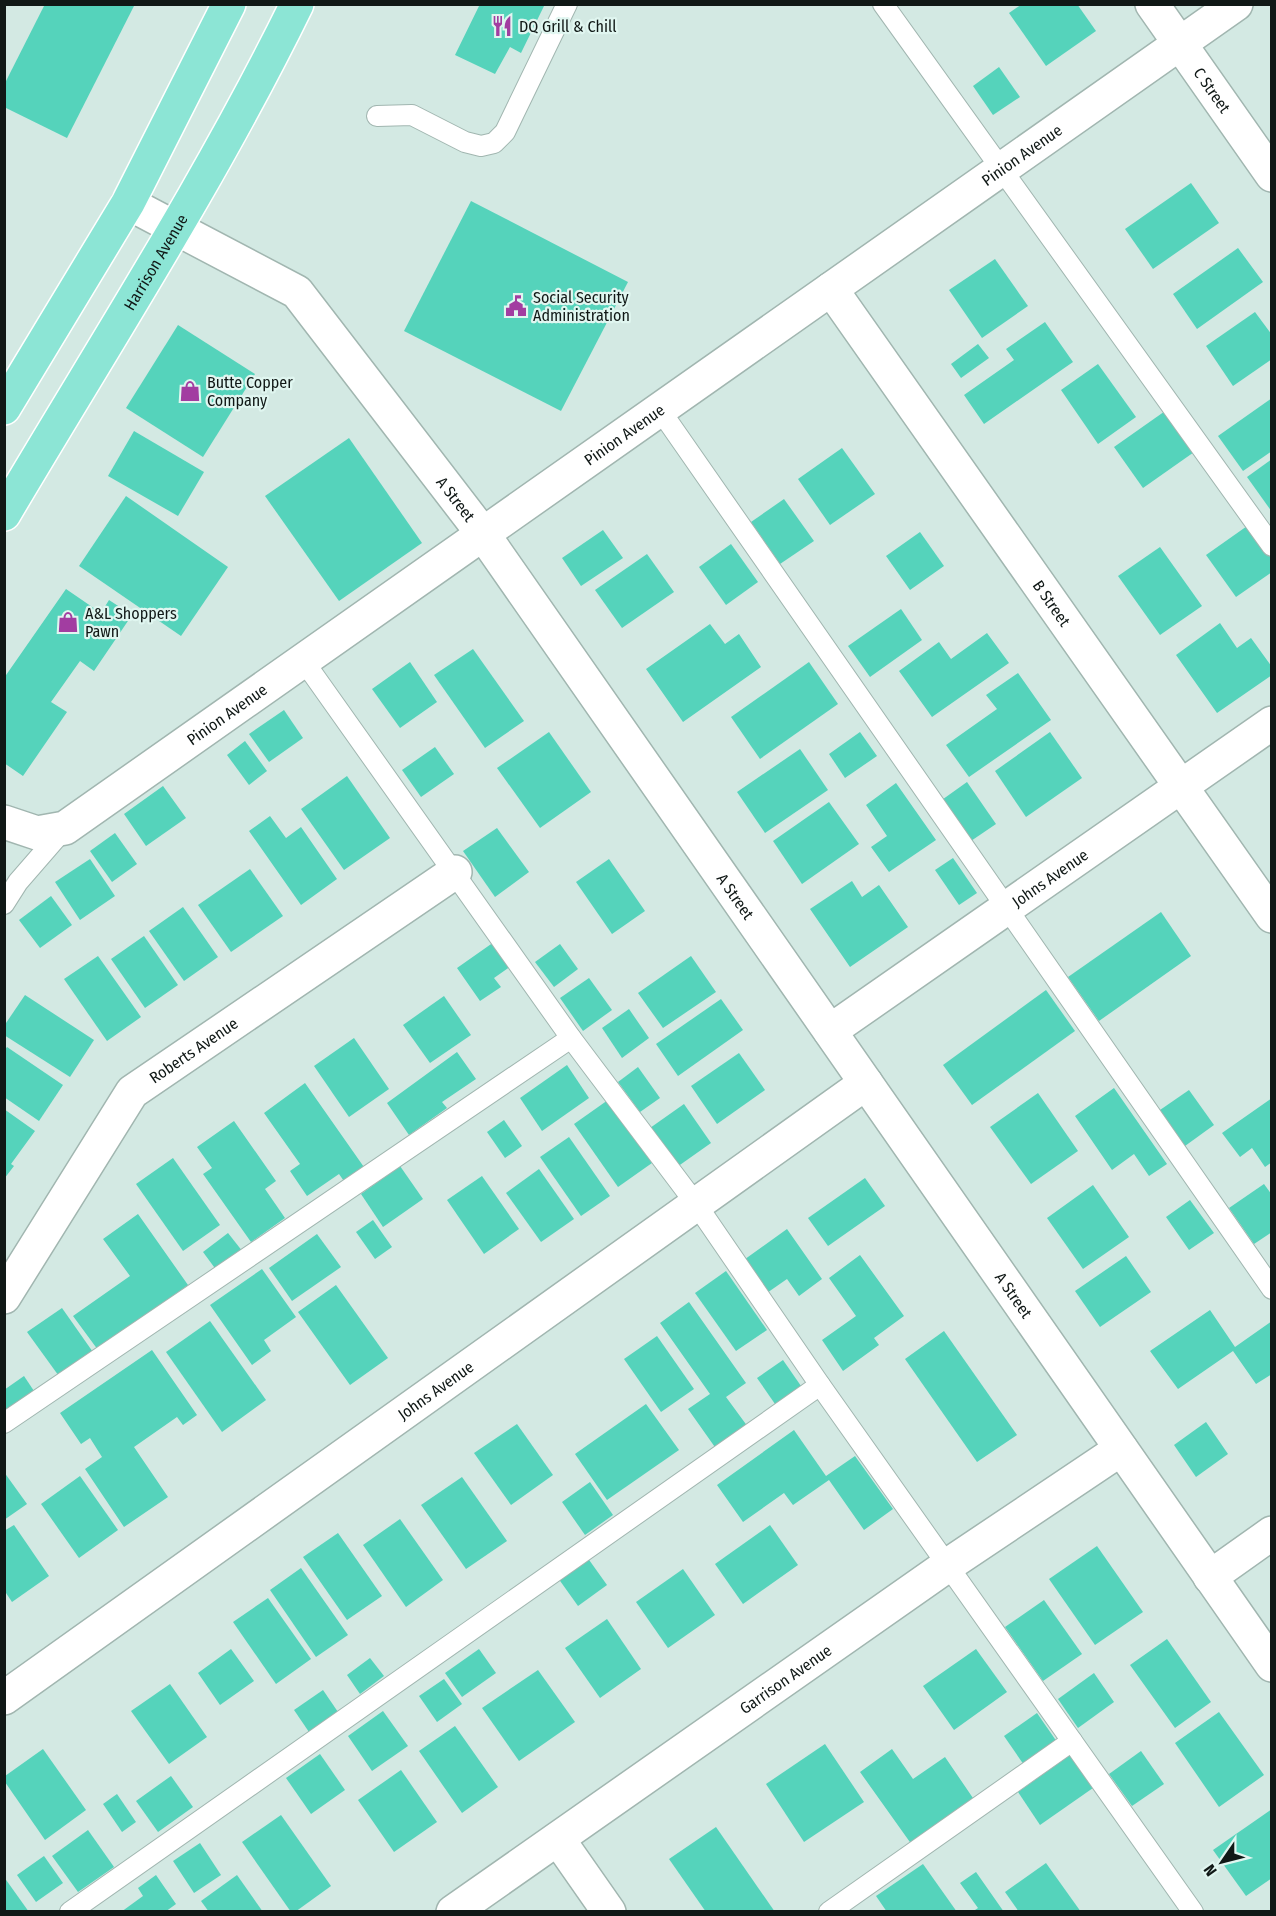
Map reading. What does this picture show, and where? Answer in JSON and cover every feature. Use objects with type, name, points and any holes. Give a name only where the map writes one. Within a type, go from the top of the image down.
[{"type":"main road","points":[[4,408],[128,203],[229,4]]},
{"type":"main road","name":"Harrison Avenue","points":[[4,514],[177,229],[270,61],[297,4]]},
{"type":"street","name":"C Street","points":[[1152,4],[1272,175]]},
{"type":"street","name":"Pinion Avenue","points":[[4,822],[37,833],[65,828],[1236,4]]},
{"type":"street","name":"A Street","points":[[128,203],[297,292],[483,534],[1272,1665]]},
{"type":"street","name":"B Street","points":[[831,289],[1272,916]]},
{"type":"street","name":"Johns Avenue","points":[[830,1031],[1272,723]]},
{"type":"street","name":"Roberts Avenue","points":[[4,1298],[132,1092],[455,872]]},
{"type":"street","name":"Johns Avenue","points":[[4,1698],[866,1083]]},
{"type":"street","name":"Garrison Avenue","points":[[453,1911],[948,1565],[1121,1449]]},
{"type":"street","points":[[1210,1577],[1272,1533]]},
{"type":"street","points":[[558,1839],[609,1911]]},
{"type":"lane","points":[[377,116],[412,116],[465,142],[481,146],[494,143],[505,132],[567,4]]},
{"type":"lane","points":[[884,4],[1272,546]]},
{"type":"lane","points":[[660,410],[1272,1289]]},
{"type":"lane","points":[[303,660],[571,1038],[696,1204],[820,1384],[1193,1911]]},
{"type":"lane","points":[[4,904],[18,882],[65,828]]},
{"type":"lane","points":[[4,1423],[571,1038]]},
{"type":"lane","points":[[70,1911],[820,1384]]},
{"type":"lane","points":[[829,1911],[1072,1741]]},
{"type":"building","points":[[45,4],[135,4],[67,138],[4,107],[4,85]]},
{"type":"building","name":"DQ Grill & Chill","points":[[480,4],[545,4],[521,53],[510,47],[495,74],[455,55]]},
{"type":"building","points":[[1022,4],[1077,4],[1096,31],[1046,66],[1009,13]]},
{"type":"building","points":[[999,67],[1020,97],[993,115],[973,86]]},
{"type":"building","points":[[1191,183],[1219,223],[1153,269],[1125,229]]},
{"type":"building","name":"Social Security Administration","points":[[471,201],[628,282],[561,411],[404,331]]},
{"type":"building","points":[[1238,248],[1263,282],[1197,329],[1173,294]]},
{"type":"building","points":[[995,259],[1028,306],[982,338],[949,290]]},
{"type":"building","points":[[1255,312],[1272,335],[1272,359],[1233,386],[1206,346]]},
{"type":"building","points":[[1045,322],[1073,362],[984,424],[964,395],[1014,360],[1006,349]]},
{"type":"building","name":"Butte Copper Company","points":[[178,325],[255,374],[203,457],[126,408]]},
{"type":"building","points":[[978,344],[989,358],[961,378],[951,364]]},
{"type":"building","points":[[1098,364],[1136,417],[1098,444],[1061,390]]},
{"type":"building","points":[[1272,398],[1272,451],[1243,471],[1218,436]]},
{"type":"building","points":[[1168,409],[1197,450],[1143,488],[1114,447]]},
{"type":"building","points":[[134,431],[204,472],[178,516],[108,476]]},
{"type":"building","points":[[349,438],[422,543],[339,601],[265,496]]},
{"type":"building","points":[[842,448],[875,494],[830,525],[798,479]]},
{"type":"building","points":[[1272,459],[1272,512],[1247,477]]},
{"type":"building","points":[[126,496],[228,567],[181,636],[79,566]]},
{"type":"building","points":[[784,499],[814,541],[780,564],[751,522]]},
{"type":"building","points":[[1250,524],[1272,555],[1272,572],[1236,597],[1206,555]]},
{"type":"building","points":[[603,530],[623,558],[581,586],[562,558]]},
{"type":"building","points":[[920,532],[944,566],[910,590],[886,556]]},
{"type":"building","points":[[731,544],[758,582],[726,605],[699,567]]},
{"type":"building","points":[[1160,547],[1202,606],[1160,635],[1118,576]]},
{"type":"building","points":[[647,554],[674,592],[622,628],[595,590]]},
{"type":"building","points":[[66,589],[101,613],[109,600],[132,615],[94,671],[80,661],[51,702],[67,712],[23,776],[4,763],[4,678]]},
{"type":"building","points":[[901,609],[922,640],[870,677],[848,646]]},
{"type":"building","points":[[1220,623],[1237,648],[1251,638],[1272,667],[1272,675],[1217,713],[1176,655]]},
{"type":"building","points":[[710,624],[725,644],[739,634],[761,667],[683,722],[646,669]]},
{"type":"building","points":[[987,633],[1009,663],[932,717],[899,671],[939,642],[951,659]]},
{"type":"building","points":[[473,649],[524,721],[485,748],[434,675]]},
{"type":"building","points":[[410,662],[437,702],[400,728],[372,689]]},
{"type":"building","points":[[809,662],[838,704],[760,759],[731,717]]},
{"type":"building","points":[[1018,673],[1051,720],[969,777],[946,745],[997,709],[986,695]]},
{"type":"building","points":[[284,710],[303,738],[269,762],[249,734]]},
{"type":"building","points":[[549,732],[591,792],[540,828],[497,768]]},
{"type":"building","points":[[860,732],[877,756],[845,778],[829,754]]},
{"type":"building","points":[[1050,732],[1082,778],[1026,817],[995,771]]},
{"type":"building","points":[[245,741],[267,771],[249,785],[227,755]]},
{"type":"building","points":[[435,747],[454,774],[421,797],[402,770]]},
{"type":"building","points":[[800,749],[828,790],[765,833],[737,792]]},
{"type":"building","points":[[347,776],[390,838],[344,870],[301,809]]},
{"type":"building","points":[[967,782],[996,824],[968,843],[939,802]]},
{"type":"building","points":[[896,783],[936,840],[889,872],[871,847],[887,836],[866,805]]},
{"type":"building","points":[[163,786],[186,818],[146,846],[124,814]]},
{"type":"building","points":[[829,802],[859,844],[802,884],[773,841]]},
{"type":"building","points":[[270,816],[286,838],[301,827],[337,879],[301,905],[249,831]]},
{"type":"building","points":[[497,828],[529,872],[495,897],[463,851]]},
{"type":"building","points":[[115,833],[137,864],[112,882],[90,851]]},
{"type":"building","points":[[953,858],[977,893],[959,905],[935,870]]},
{"type":"building","points":[[90,859],[115,896],[80,920],[55,882]]},
{"type":"building","points":[[609,859],[645,911],[612,934],[576,882]]},
{"type":"building","points":[[250,869],[283,916],[231,952],[198,905]]},
{"type":"building","points":[[852,881],[862,897],[879,885],[908,927],[850,967],[810,909]]},
{"type":"building","points":[[51,896],[72,925],[40,948],[19,920]]},
{"type":"building","points":[[183,907],[218,957],[184,981],[149,931]]},
{"type":"building","points":[[1161,912],[1191,956],[1099,1021],[1068,977]]},
{"type":"building","points":[[144,936],[178,985],[145,1008],[111,959]]},
{"type":"building","points":[[494,942],[511,966],[494,978],[501,987],[480,1001],[457,968]]},
{"type":"building","points":[[560,944],[578,969],[554,987],[535,962]]},
{"type":"building","points":[[98,956],[141,1017],[107,1041],[64,979]]},
{"type":"building","points":[[691,956],[716,992],[663,1028],[638,993]]},
{"type":"building","points":[[589,978],[612,1010],[583,1031],[560,998]]},
{"type":"building","points":[[1046,990],[1075,1031],[972,1105],[943,1065]]},
{"type":"building","points":[[25,995],[94,1040],[70,1077],[4,1035],[4,1026]]},
{"type":"building","points":[[444,996],[471,1035],[430,1063],[403,1025]]},
{"type":"building","points":[[721,999],[743,1030],[678,1076],[656,1044]]},
{"type":"building","points":[[629,1009],[649,1038],[622,1058],[602,1028]]},
{"type":"building","points":[[354,1038],[389,1089],[349,1117],[314,1066]]},
{"type":"building","points":[[7,1047],[63,1085],[39,1121],[4,1097],[4,1051]]},
{"type":"building","points":[[457,1052],[476,1079],[442,1102],[447,1108],[409,1135],[387,1103]]},
{"type":"building","points":[[739,1053],[765,1090],[717,1124],[691,1086]]},
{"type":"building","points":[[567,1065],[589,1098],[542,1131],[520,1098]]},
{"type":"building","points":[[638,1067],[660,1098],[640,1112],[618,1082]]},
{"type":"building","points":[[305,1083],[366,1170],[346,1184],[339,1174],[307,1196],[290,1171],[300,1164],[264,1113]]},
{"type":"building","points":[[1114,1088],[1167,1164],[1149,1176],[1134,1154],[1112,1170],[1075,1116]]},
{"type":"building","points":[[1189,1090],[1214,1125],[1185,1146],[1160,1110]]},
{"type":"building","points":[[1038,1093],[1078,1151],[1031,1184],[990,1127]]},
{"type":"building","points":[[1272,1098],[1272,1162],[1265,1167],[1252,1148],[1240,1157],[1222,1133]]},
{"type":"building","points":[[608,1100],[652,1163],[618,1187],[574,1124]]},
{"type":"building","points":[[684,1104],[711,1143],[677,1167],[650,1128]]},
{"type":"building","points":[[4,1109],[35,1131],[11,1164],[14,1166],[4,1179]]},
{"type":"building","points":[[504,1120],[522,1146],[505,1158],[487,1132]]},
{"type":"building","points":[[234,1121],[276,1181],[265,1189],[285,1218],[251,1242],[203,1174],[212,1168],[197,1147]]},
{"type":"building","points":[[569,1137],[610,1196],[581,1216],[540,1157]]},
{"type":"building","points":[[173,1158],[220,1225],[183,1251],[136,1184]]},
{"type":"building","points":[[400,1166],[423,1199],[383,1227],[361,1194]]},
{"type":"building","points":[[539,1169],[574,1219],[541,1242],[506,1193]]},
{"type":"building","points":[[482,1176],[519,1229],[484,1254],[447,1200]]},
{"type":"building","points":[[865,1178],[885,1206],[828,1246],[808,1218]]},
{"type":"building","points":[[1264,1184],[1272,1195],[1272,1232],[1254,1244],[1229,1208]]},
{"type":"building","points":[[1093,1185],[1129,1237],[1083,1269],[1047,1218]]},
{"type":"building","points":[[1190,1200],[1214,1233],[1189,1250],[1166,1217]]},
{"type":"building","points":[[138,1214],[188,1285],[98,1350],[73,1316],[130,1276],[103,1239]]},
{"type":"building","points":[[373,1220],[392,1247],[375,1259],[356,1232]]},
{"type":"building","points":[[787,1229],[822,1279],[799,1296],[787,1279],[764,1295],[741,1262]]},
{"type":"building","points":[[228,1233],[243,1252],[217,1271],[203,1252]]},
{"type":"building","points":[[317,1234],[341,1267],[292,1301],[269,1268]]},
{"type":"building","points":[[860,1255],[904,1316],[874,1338],[879,1345],[843,1371],[822,1340],[856,1316],[829,1278]]},
{"type":"building","points":[[1126,1256],[1151,1292],[1100,1327],[1075,1291]]},
{"type":"building","points":[[262,1269],[296,1317],[264,1340],[271,1351],[252,1365],[210,1305]]},
{"type":"building","points":[[726,1271],[767,1330],[736,1351],[695,1293]]},
{"type":"building","points":[[336,1285],[388,1358],[350,1385],[298,1312]]},
{"type":"building","points":[[689,1302],[746,1383],[726,1397],[748,1427],[717,1450],[688,1409],[710,1394],[660,1323]]},
{"type":"building","points":[[62,1308],[95,1355],[61,1379],[27,1332]]},
{"type":"building","points":[[1210,1310],[1235,1347],[1272,1321],[1272,1374],[1256,1384],[1233,1351],[1178,1389],[1150,1351]]},
{"type":"building","points":[[210,1321],[266,1400],[222,1432],[166,1352]]},
{"type":"building","points":[[944,1331],[1017,1435],[977,1462],[905,1359]]},
{"type":"building","points":[[657,1336],[694,1389],[661,1412],[624,1359]]},
{"type":"building","points":[[152,1350],[197,1415],[183,1425],[177,1417],[134,1447],[168,1497],[124,1527],[85,1469],[102,1457],[90,1438],[81,1444],[60,1413]]},
{"type":"building","points":[[783,1360],[801,1386],[775,1404],[757,1378]]},
{"type":"building","points":[[24,1376],[38,1397],[4,1420],[4,1390]]},
{"type":"building","points":[[646,1404],[679,1450],[607,1500],[575,1454]]},
{"type":"building","points":[[1206,1422],[1228,1454],[1196,1477],[1174,1445]]},
{"type":"building","points":[[517,1424],[553,1475],[511,1505],[474,1453]]},
{"type":"building","points":[[794,1430],[826,1476],[855,1456],[893,1509],[864,1530],[829,1480],[793,1505],[784,1493],[743,1522],[717,1485]]},
{"type":"building","points":[[4,1472],[27,1504],[4,1520]]},
{"type":"building","points":[[80,1476],[118,1530],[79,1558],[41,1504]]},
{"type":"building","points":[[462,1477],[507,1541],[466,1569],[421,1505]]},
{"type":"building","points":[[590,1482],[613,1515],[585,1535],[562,1502]]},
{"type":"building","points":[[400,1519],[443,1580],[406,1607],[363,1545]]},
{"type":"building","points":[[14,1525],[49,1576],[12,1602],[4,1590],[4,1531]]},
{"type":"building","points":[[770,1525],[798,1565],[743,1604],[715,1564]]},
{"type":"building","points":[[338,1533],[382,1596],[347,1620],[303,1557]]},
{"type":"building","points":[[1097,1546],[1143,1612],[1095,1645],[1049,1579]]},
{"type":"building","points":[[587,1557],[607,1585],[578,1606],[558,1578]]},
{"type":"building","points":[[301,1568],[348,1635],[316,1657],[270,1590]]},
{"type":"building","points":[[683,1569],[715,1615],[668,1648],[636,1602]]},
{"type":"building","points":[[268,1598],[311,1659],[276,1684],[233,1622]]},
{"type":"building","points":[[1044,1600],[1082,1654],[1043,1681],[1005,1627]]},
{"type":"building","points":[[607,1619],[641,1669],[600,1698],[565,1648]]},
{"type":"building","points":[[1167,1639],[1211,1702],[1175,1728],[1130,1665]]},
{"type":"building","points":[[231,1649],[254,1681],[220,1705],[198,1673]]},
{"type":"building","points":[[479,1649],[496,1673],[462,1697],[445,1673]]},
{"type":"building","points":[[976,1649],[1007,1692],[954,1730],[923,1686]]},
{"type":"building","points":[[370,1658],[384,1676],[360,1694],[347,1675]]},
{"type":"building","points":[[538,1670],[575,1722],[519,1761],[482,1708]]},
{"type":"building","points":[[1094,1673],[1114,1702],[1078,1728],[1058,1699]]},
{"type":"building","points":[[444,1679],[462,1704],[437,1722],[419,1696]]},
{"type":"building","points":[[170,1684],[207,1737],[169,1764],[131,1711]]},
{"type":"building","points":[[323,1690],[338,1712],[309,1732],[294,1710]]},
{"type":"building","points":[[383,1711],[408,1746],[372,1771],[348,1736]]},
{"type":"building","points":[[1219,1712],[1264,1775],[1219,1807],[1175,1743]]},
{"type":"building","points":[[1037,1713],[1057,1742],[1024,1765],[1004,1736]]},
{"type":"building","points":[[455,1726],[498,1787],[462,1813],[419,1751]]},
{"type":"building","points":[[825,1744],[864,1802],[804,1842],[766,1784]]},
{"type":"building","points":[[43,1749],[86,1810],[45,1840],[5,1782],[5,1776]]},
{"type":"building","points":[[892,1749],[913,1779],[945,1757],[975,1801],[912,1845],[860,1772]]},
{"type":"building","points":[[1141,1751],[1164,1784],[1132,1806],[1109,1774]]},
{"type":"building","points":[[320,1754],[345,1790],[311,1814],[286,1778]]},
{"type":"building","points":[[1070,1755],[1093,1788],[1040,1825],[1018,1792]]},
{"type":"building","points":[[401,1770],[437,1822],[394,1852],[358,1800]]},
{"type":"building","points":[[171,1776],[193,1807],[158,1832],[136,1801]]},
{"type":"building","points":[[117,1794],[136,1822],[122,1832],[103,1804]]},
{"type":"building","points":[[1272,1809],[1272,1878],[1246,1896],[1213,1850]]},
{"type":"building","points":[[281,1815],[331,1886],[295,1912],[291,1912],[242,1842]]},
{"type":"building","points":[[716,1827],[775,1912],[706,1912],[669,1859]]},
{"type":"building","points":[[88,1830],[114,1867],[78,1892],[52,1856]]},
{"type":"building","points":[[200,1843],[221,1875],[194,1893],[173,1861]]},
{"type":"building","points":[[44,1856],[63,1883],[36,1902],[17,1875]]},
{"type":"building","points":[[1046,1863],[1081,1912],[1019,1912],[1005,1892]]},
{"type":"building","points":[[923,1864],[957,1912],[887,1912],[876,1896]]},
{"type":"building","points":[[976,1872],[1004,1912],[972,1912],[978,1908],[960,1883]]},
{"type":"building","points":[[156,1875],[176,1904],[165,1912],[121,1912],[143,1896],[138,1888]]},
{"type":"building","points":[[237,1875],[263,1912],[209,1912],[201,1901]]},
{"type":"building","points":[[4,1877],[29,1912],[4,1912]]},
{"type":"place","name":"DQ Grill & Chill","points":[[502,26]]},
{"type":"place","name":"Social Security Administration","points":[[516,306]]},
{"type":"place","name":"Butte Copper Company","points":[[190,391]]},
{"type":"place","name":"A&L Shoppers Pawn","points":[[68,622]]}]
